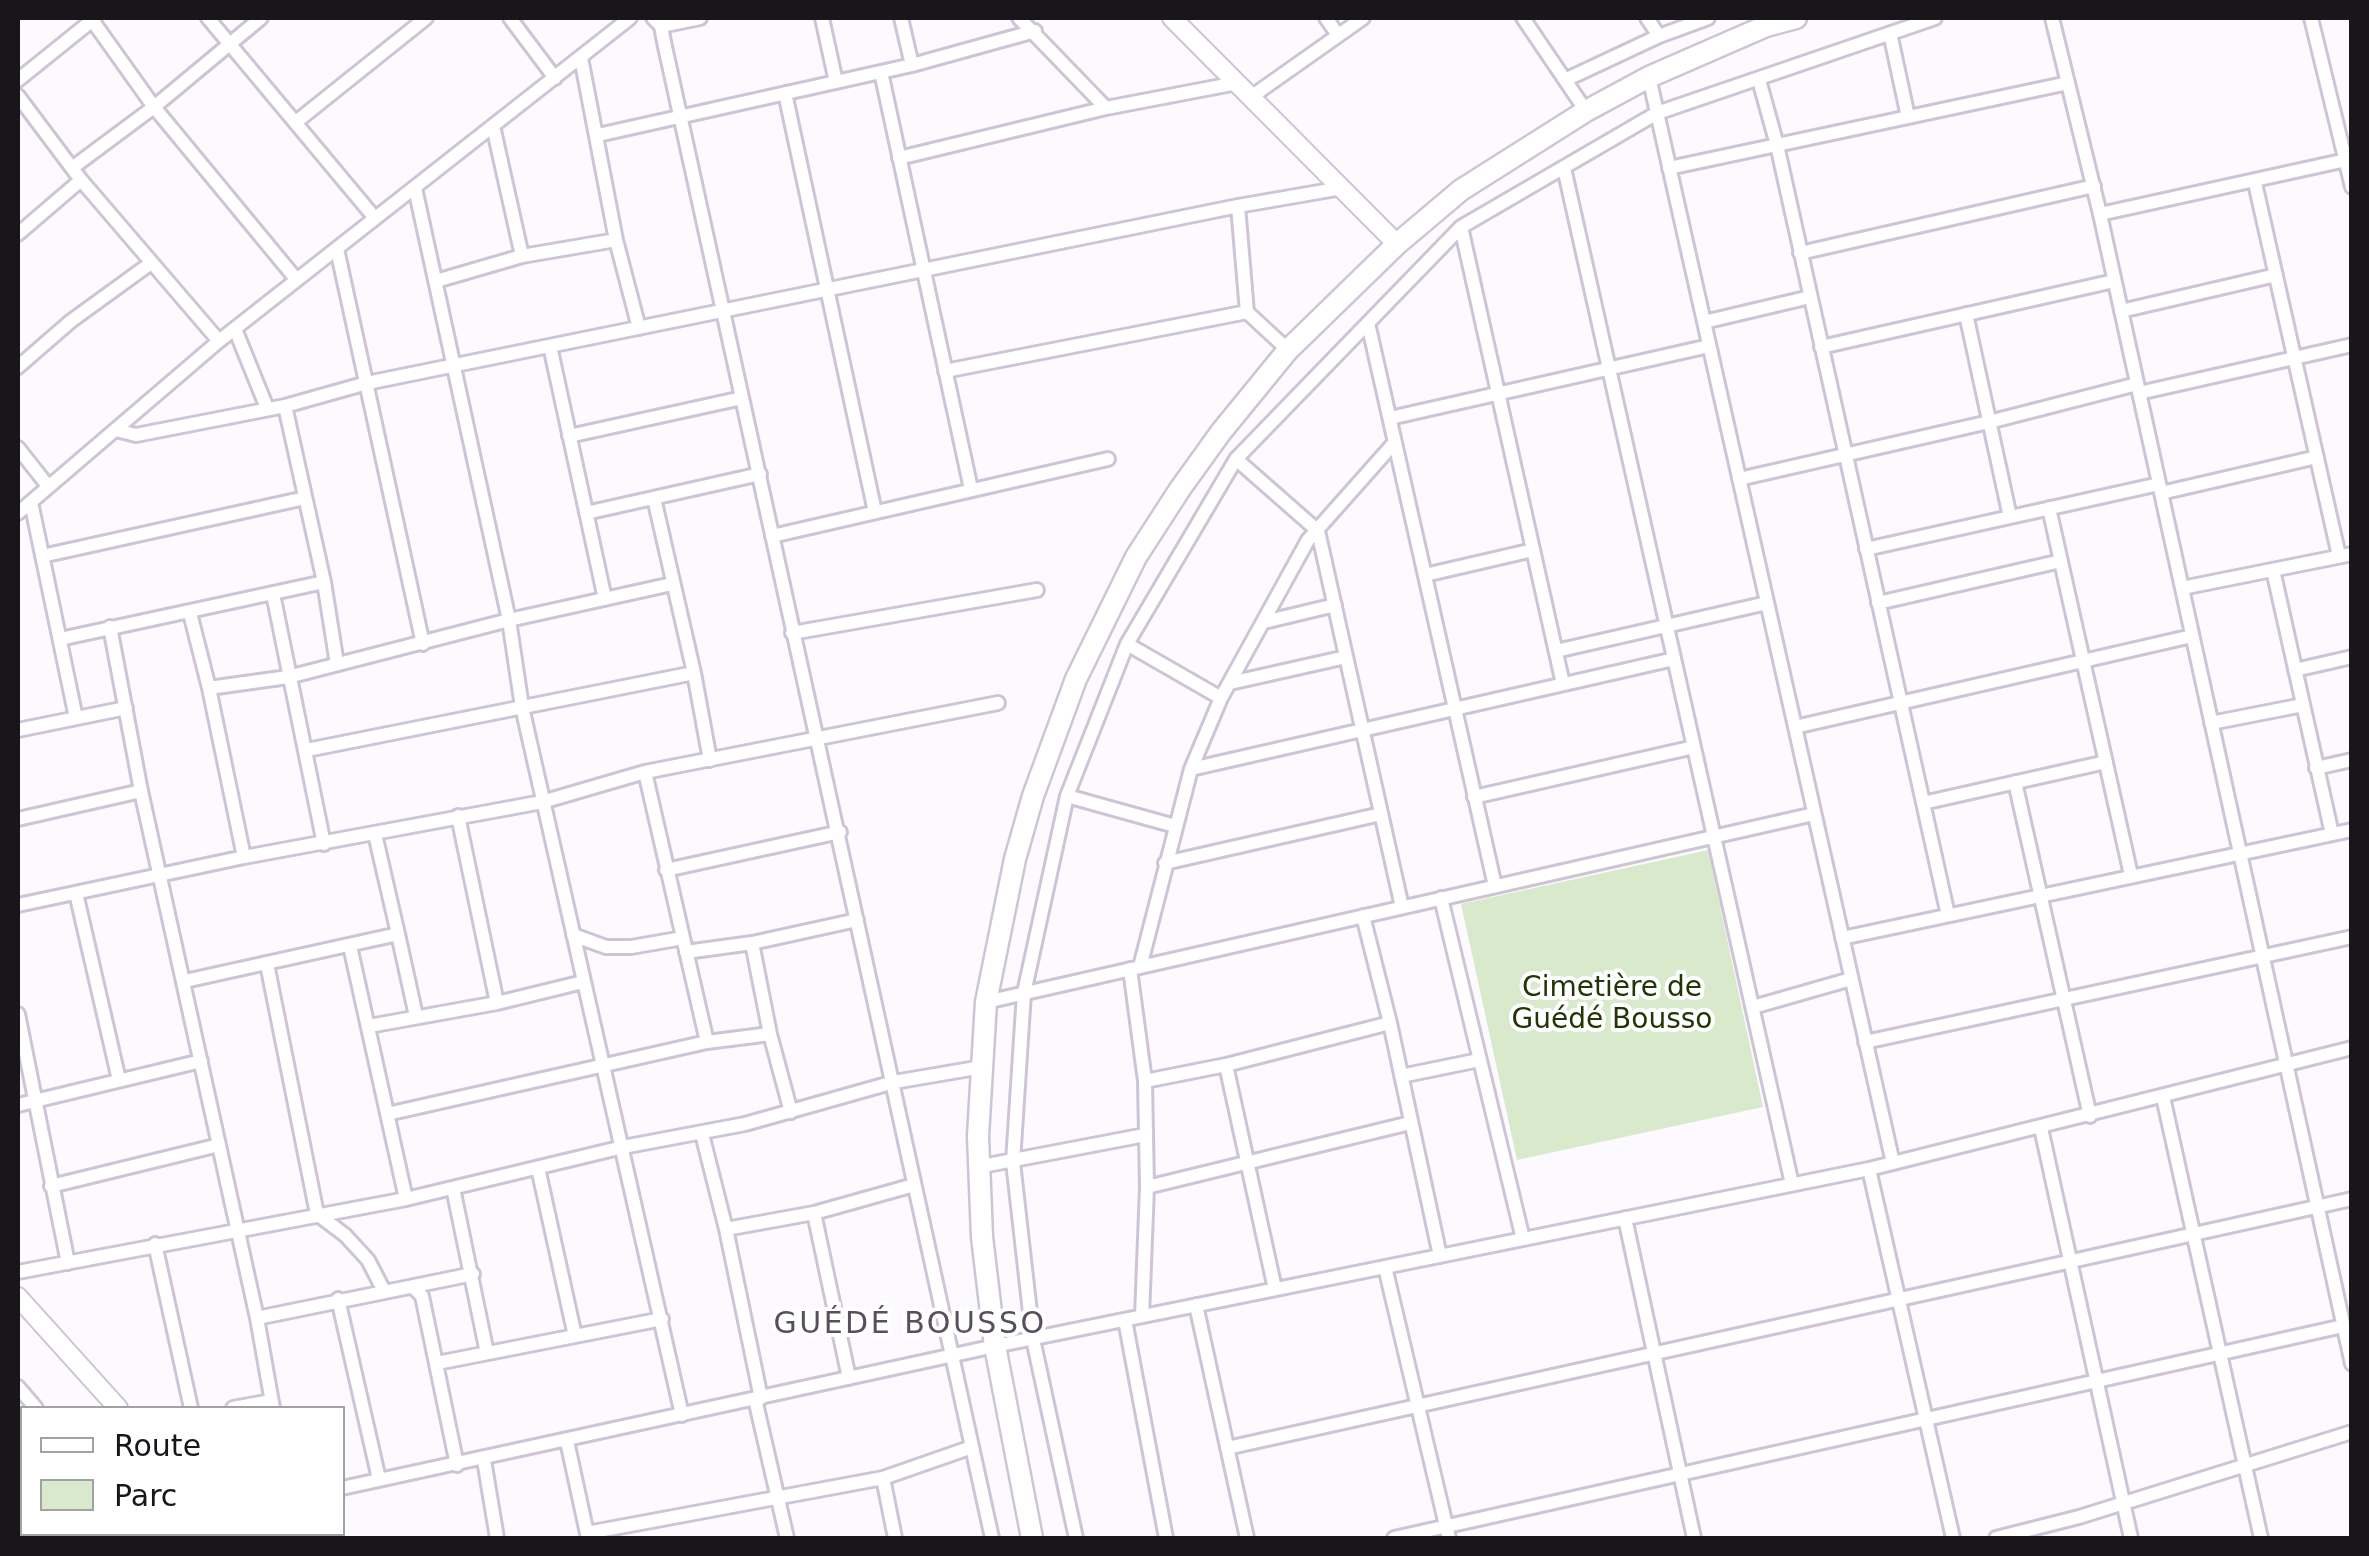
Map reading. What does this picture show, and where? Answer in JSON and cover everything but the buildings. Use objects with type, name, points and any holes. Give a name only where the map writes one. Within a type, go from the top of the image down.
[{"type":"main road","points":[[1032,1538],[987,1292],[978,1168],[986,1002],[1016,858],[1034,796],[1076,679],[1136,558],[1180,489],[1288,350],[1397,244],[1461,190],[1586,111],[1649,77],[1764,22],[1796,18]]},
{"type":"street","points":[[208,18],[374,217]]},
{"type":"street","points":[[72,168],[154,107],[261,18]]},
{"type":"street","points":[[296,122],[426,18]]},
{"type":"street","points":[[510,18],[555,78]]},
{"type":"street","points":[[18,513],[296,279],[630,18]]},
{"type":"street","points":[[700,18],[656,22],[840,832],[992,1538]]},
{"type":"street","points":[[822,18],[836,82]]},
{"type":"street","points":[[901,18],[912,66]]},
{"type":"street","points":[[1019,18],[1106,108]]},
{"type":"street","points":[[1172,18],[1397,244]]},
{"type":"street","points":[[1326,18],[1338,35]]},
{"type":"street","points":[[1251,97],[1363,18]]},
{"type":"street","points":[[1524,18],[1586,111]]},
{"type":"street","points":[[1647,18],[1660,36]]},
{"type":"street","points":[[1566,80],[1708,18]]},
{"type":"street","points":[[1076,1538],[1033,1339],[1013,1162],[1024,994],[1067,796],[1127,644],[1236,458],[1461,227],[1657,113],[1935,18]]},
{"type":"street","points":[[2052,18],[2094,186],[2352,1364]]},
{"type":"street","points":[[2310,18],[2345,125],[2352,187]]},
{"type":"street","points":[[18,80],[93,19],[154,107],[296,279]]},
{"type":"street","points":[[598,134],[912,66],[1035,32]]},
{"type":"street","points":[[1890,34],[1908,117]]},
{"type":"street","points":[[581,58],[616,240],[640,328]]},
{"type":"street","points":[[881,72],[971,489]]},
{"type":"street","points":[[1649,77],[1892,1163]]},
{"type":"street","points":[[1758,80],[1777,145],[1948,915]]},
{"type":"street","points":[[1669,168],[2068,82]]},
{"type":"street","points":[[899,158],[1106,108],[1238,83]]},
{"type":"street","points":[[785,94],[875,512]]},
{"type":"street","points":[[18,96],[81,180],[220,341]]},
{"type":"street","points":[[492,126],[522,256]]},
{"type":"street","points":[[2100,214],[2346,160]]},
{"type":"street","points":[[1564,168],[1792,1184]]},
{"type":"street","points":[[18,234],[81,180]]},
{"type":"street","points":[[2182,588],[2345,555],[2317,457],[2255,182]]},
{"type":"street","points":[[1800,253],[2094,186]]},
{"type":"street","points":[[415,188],[509,620],[542,802],[624,1147],[682,1416]]},
{"type":"street","points":[[116,430],[136,435],[284,406],[366,384],[550,346],[1342,188]]},
{"type":"street","points":[[1238,206],[1247,312],[1288,350]]},
{"type":"street","points":[[1461,227],[1563,684]]},
{"type":"street","points":[[436,281],[522,256],[616,240]]},
{"type":"street","points":[[337,249],[422,644]]},
{"type":"street","points":[[18,367],[71,322],[151,264]]},
{"type":"street","points":[[2121,311],[2276,276]]},
{"type":"street","points":[[1820,348],[2114,281]]},
{"type":"street","points":[[1704,322],[1810,297]]},
{"type":"street","points":[[946,372],[1247,312]]},
{"type":"street","points":[[1966,314],[2010,516]]},
{"type":"street","points":[[1368,323],[1494,886]]},
{"type":"street","points":[[235,329],[266,408]]},
{"type":"street","points":[[1739,479],[2138,388],[2352,345]]},
{"type":"street","points":[[550,346],[605,599]]},
{"type":"street","points":[[1390,418],[1709,346]]},
{"type":"street","points":[[570,436],[742,398]]},
{"type":"street","points":[[284,406],[324,582],[337,664]]},
{"type":"street","points":[[1142,1316],[1147,1187],[1145,1081],[1135,968],[1191,769],[1221,698],[1308,540],[1395,442]]},
{"type":"street","points":[[18,448],[48,486]]},
{"type":"street","points":[[1866,549],[2049,508],[2317,457]]},
{"type":"street","points":[[1236,458],[1318,531],[1402,907]]},
{"type":"street","points":[[772,536],[1108,459]]},
{"type":"street","points":[[586,512],[760,474]]},
{"type":"street","points":[[42,556],[305,498]]},
{"type":"street","points":[[654,498],[710,760]]},
{"type":"street","points":[[31,502],[76,718]]},
{"type":"street","points":[[2049,508],[2132,875]]},
{"type":"street","points":[[1425,575],[1533,550]]},
{"type":"street","points":[[1878,603],[2061,561]]},
{"type":"street","points":[[2273,570],[2332,834]]},
{"type":"street","points":[[60,639],[324,582]]},
{"type":"street","points":[[209,688],[288,677],[509,620],[672,584]]},
{"type":"street","points":[[792,633],[1037,590]]},
{"type":"street","points":[[273,594],[324,844]]},
{"type":"street","points":[[1556,650],[1767,602]]},
{"type":"street","points":[[1264,622],[1335,606]]},
{"type":"street","points":[[190,613],[244,857]]},
{"type":"street","points":[[110,627],[141,791],[257,1318],[272,1405]]},
{"type":"street","points":[[1795,727],[2192,636]]},
{"type":"street","points":[[1127,644],[1221,698]]},
{"type":"street","points":[[1230,684],[1346,657]]},
{"type":"street","points":[[2295,670],[2352,657]]},
{"type":"street","points":[[1191,769],[1674,659]]},
{"type":"street","points":[[306,750],[694,673]]},
{"type":"street","points":[[18,905],[244,857],[542,802],[645,772],[998,703]]},
{"type":"street","points":[[2211,723],[2303,705]]},
{"type":"street","points":[[18,730],[126,708]]},
{"type":"street","points":[[1474,797],[1694,747]]},
{"type":"street","points":[[2316,768],[2352,760]]},
{"type":"street","points":[[1923,804],[2106,762]]},
{"type":"street","points":[[645,772],[708,1042]]},
{"type":"street","points":[[2015,782],[2090,1116]]},
{"type":"street","points":[[18,819],[141,791]]},
{"type":"street","points":[[1067,796],[1175,826]]},
{"type":"street","points":[[1165,863],[1382,814]]},
{"type":"street","points":[[986,1002],[1814,814]]},
{"type":"street","points":[[458,816],[497,1002]]},
{"type":"street","points":[[1842,938],[2352,830]]},
{"type":"street","points":[[666,870],[840,832]]},
{"type":"street","points":[[375,834],[416,1016]]},
{"type":"street","points":[[76,893],[119,1080]]},
{"type":"street","points":[[1442,898],[1523,1239]]},
{"type":"street","points":[[1362,916],[1390,1023],[1440,1256]]},
{"type":"street","points":[[573,935],[606,947],[752,943],[857,920]]},
{"type":"street","points":[[185,981],[398,934]]},
{"type":"street","points":[[1865,1042],[2352,937]]},
{"type":"street","points":[[752,943],[791,1112]]},
{"type":"street","points":[[350,946],[406,1199]]},
{"type":"street","points":[[267,964],[317,1214],[345,1235],[368,1260],[384,1291]]},
{"type":"street","points":[[1753,1007],[1851,979]]},
{"type":"street","points":[[369,1026],[583,982]]},
{"type":"street","points":[[18,1014],[68,1263]]},
{"type":"street","points":[[1145,1081],[1226,1066],[1390,1023]]},
{"type":"street","points":[[386,1114],[708,1042],[770,1034]]},
{"type":"street","points":[[345,1487],[995,1346],[1868,1169],[2352,1048]]},
{"type":"street","points":[[1401,1076],[1479,1060]]},
{"type":"street","points":[[18,1104],[202,1061]]},
{"type":"street","points":[[1226,1066],[1275,1290]]},
{"type":"street","points":[[18,1272],[406,1199],[624,1147],[702,1134],[894,1082],[982,1067]]},
{"type":"street","points":[[2163,1097],[2262,1538]]},
{"type":"street","points":[[1147,1187],[1410,1124]]},
{"type":"street","points":[[2041,1128],[2131,1538]]},
{"type":"street","points":[[702,1134],[726,1229],[787,1538]]},
{"type":"street","points":[[978,1168],[1144,1136]]},
{"type":"street","points":[[51,1186],[219,1145]]},
{"type":"street","points":[[538,1168],[575,1336]]},
{"type":"street","points":[[1868,1169],[1953,1538]]},
{"type":"street","points":[[726,1229],[814,1214],[914,1185]]},
{"type":"street","points":[[453,1188],[486,1352]]},
{"type":"street","points":[[1227,1448],[2352,1199]]},
{"type":"street","points":[[814,1214],[850,1378]]},
{"type":"street","points":[[1625,1218],[1694,1538]]},
{"type":"street","points":[[155,1244],[191,1406]]},
{"type":"street","points":[[1385,1267],[1447,1533]]},
{"type":"street","points":[[257,1318],[473,1274]]},
{"type":"street","points":[[414,1288],[422,1296],[457,1465]]},
{"type":"street","points":[[18,1297],[116,1406]]},
{"type":"street","points":[[338,1300],[379,1480]]},
{"type":"street","points":[[1196,1306],[1247,1538]]},
{"type":"street","points":[[436,1363],[662,1319]]},
{"type":"street","points":[[1124,1320],[1166,1538]]},
{"type":"street","points":[[1394,1538],[1447,1533],[1680,1474],[2343,1326]]},
{"type":"street","points":[[18,1387],[34,1406]]},
{"type":"street","points":[[1996,1538],[2352,1432]]},
{"type":"street","points":[[567,1441],[587,1536],[882,1478],[972,1447]]},
{"type":"street","points":[[484,1460],[497,1538]]},
{"type":"street","points":[[882,1478],[894,1538]]},
{"type":"green space","name":"Cimetière de Guédé Bousso","points":[[1708,850],[1763,1107],[1517,1160],[1461,904]]},
{"type":"district","name":"GUÉDÉ BOUSSO","points":[[910,1325]]}]
